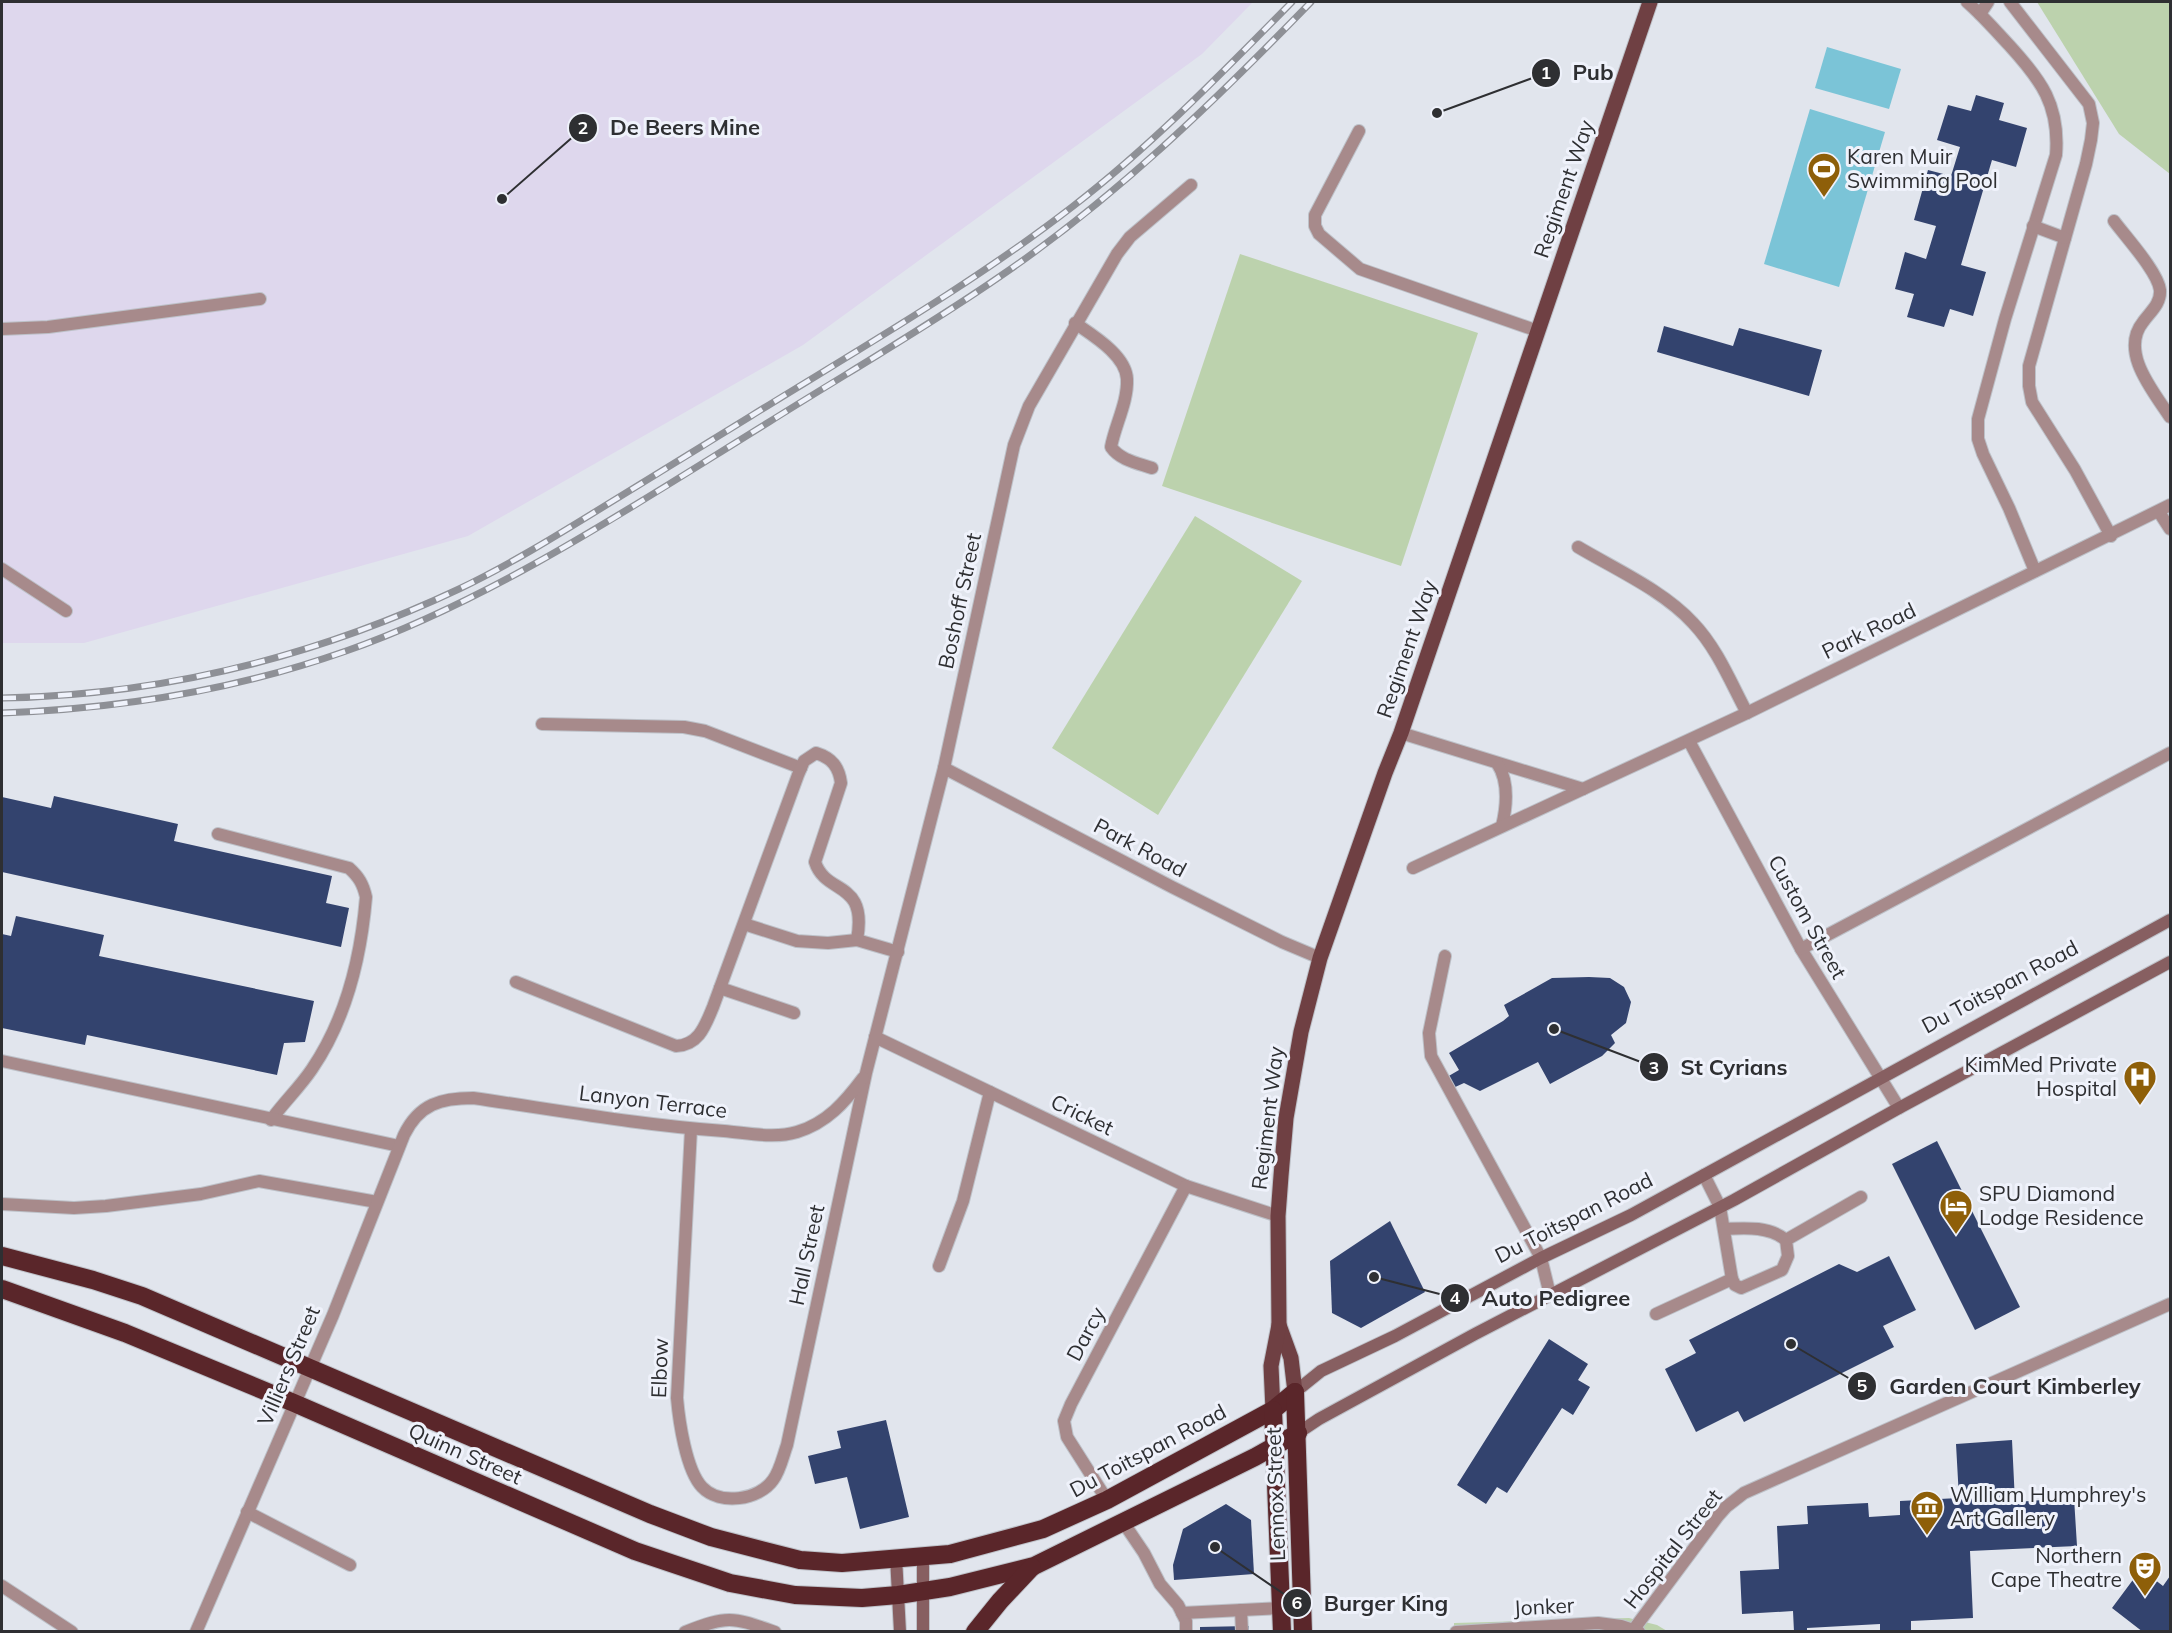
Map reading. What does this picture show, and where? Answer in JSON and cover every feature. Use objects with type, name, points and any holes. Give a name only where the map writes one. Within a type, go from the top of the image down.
[{"type":"highway","name":"Quinn Street","points":[[2,1256],[93,1280],[142,1296],[650,1514],[711,1537],[800,1560],[842,1563],[923,1556]]},
{"type":"highway","name":"Quinn Street","points":[[2,1289],[125,1333],[294,1403],[625,1547],[696,1573],[765,1591],[795,1596],[862,1598],[924,1592]]},
{"type":"highway","name":"Du Toitspan Road","points":[[923,1556],[950,1554],[1060,1522],[1107,1500],[1273,1410],[1295,1392]]},
{"type":"highway","name":"Lennox Street","points":[[1295,1392],[1303,1632]]},
{"type":"highway","name":"Lennox Street","points":[[1273,1410],[1282,1632]]},
{"type":"highway","points":[[924,1592],[1034,1566],[1275,1447],[1298,1433]]},
{"type":"highway","points":[[975,1632],[999,1601],[1034,1566]]},
{"type":"main road","name":"Regiment Way","points":[[1273,1410],[1271,1366],[1279,1325],[1278,1216],[1291,1087],[1301,1032],[1320,958],[1401,733],[1650,2]]},
{"type":"main road","name":"Regiment Way","points":[[1279,1325],[1291,1358],[1295,1392]]},
{"type":"street","points":[[1967,2],[2041,83],[2053,110],[2057,130],[2056,155],[2033,226],[1978,419],[1978,439],[2035,571]]},
{"type":"street","points":[[1980,14],[1988,2]]},
{"type":"street","points":[[2010,2],[2083,96],[2092,112],[2091,140],[2029,366],[2029,386],[2032,402],[2075,470],[2111,536]]},
{"type":"street","points":[[1359,131],[1315,215],[1315,226],[1319,234],[1360,269],[1538,331]]},
{"type":"street","name":"Boshoff Street","points":[[866,1073],[944,768],[1014,446],[1029,406],[1116,254],[1130,237],[1191,185]]},
{"type":"street","points":[[2114,221],[2151,269],[2160,290],[2158,304],[2140,324],[2134,339],[2135,357],[2152,390],[2170,417]]},
{"type":"street","points":[[2033,226],[2065,238]]},
{"type":"street","points":[[2,328],[48,327],[260,299]]},
{"type":"street","points":[[1075,323],[1103,342],[1119,360],[1127,378],[1111,447],[1123,458],[1152,468]]},
{"type":"street","name":"Park Road","points":[[1413,868],[1689,741],[2111,536],[2170,505]]},
{"type":"street","points":[[2159,512],[2170,529]]},
{"type":"street","points":[[1578,548],[1671,603],[1693,622],[1712,647],[1747,713]]},
{"type":"street","points":[[2,569],[66,611]]},
{"type":"street","points":[[542,724],[684,727],[705,731],[801,768]]},
{"type":"street","points":[[1401,733],[1583,789]]},
{"type":"street","name":"Custom Street","points":[[1689,741],[1801,949],[1899,1108]]},
{"type":"street","points":[[516,982],[676,1046],[686,1046],[695,1040],[703,1029],[720,988],[801,768],[804,761],[816,753],[834,763],[841,783],[815,862],[822,873],[851,894],[860,927],[857,940]]},
{"type":"street","points":[[1801,949],[2170,753]]},
{"type":"street","points":[[1497,763],[1504,779],[1506,793],[1502,826]]},
{"type":"street","name":"Park Road","points":[[944,768],[1182,892],[1282,942],[1320,958]]},
{"type":"street","points":[[218,834],[349,868],[364,886],[366,897],[354,968],[338,1023],[312,1069],[271,1120]]},
{"type":"street","name":"Du Toitspan Road","points":[[1295,1392],[1321,1371],[1395,1336],[1541,1258],[1631,1215],[2170,920]]},
{"type":"street","points":[[744,924],[797,941],[828,943],[857,940],[898,952]]},
{"type":"street","points":[[1445,956],[1429,1033],[1431,1056],[1541,1258],[1550,1296]]},
{"type":"street","points":[[1298,1433],[1318,1419],[1720,1207],[2170,962]]},
{"type":"street","points":[[720,988],[794,1013]]},
{"type":"street","name":"Cricket","points":[[875,1037],[1186,1186],[1278,1216]]},
{"type":"street","points":[[2,1061],[399,1146]]},
{"type":"street","name":"Lanyon Terrace","points":[[415,1115],[441,1102],[473,1098],[690,1129],[772,1135],[798,1131],[817,1123],[840,1107],[866,1073]]},
{"type":"street","name":"Hall Street","points":[[787,1445],[866,1073]]},
{"type":"street","points":[[939,1266],[963,1201],[990,1092]]},
{"type":"street","name":"Villiers Street","points":[[196,1632],[333,1315],[399,1146],[415,1115]]},
{"type":"street","name":"Elbow","points":[[690,1129],[677,1398],[687,1452],[702,1487],[716,1496],[748,1497],[764,1490],[774,1480],[787,1445]]},
{"type":"street","points":[[1704,1175],[1720,1207],[1732,1279],[1735,1285],[1741,1288],[1782,1269],[1788,1256],[1786,1240]]},
{"type":"street","points":[[2,1204],[74,1208],[106,1206],[189,1196],[259,1181],[377,1202]]},
{"type":"street","name":"Darcy","points":[[1107,1500],[1068,1437],[1064,1421],[1186,1186]]},
{"type":"street","points":[[1786,1240],[1860,1197]]},
{"type":"street","points":[[1724,1229],[1744,1228],[1768,1231],[1786,1240]]},
{"type":"street","points":[[1656,1314],[1732,1279]]},
{"type":"street","name":"Hospital Street","points":[[1636,1630],[1718,1516],[1744,1493],[2170,1304]]},
{"type":"street","points":[[247,1512],[351,1565]]},
{"type":"street","points":[[1123,1522],[1144,1553],[1160,1584],[1178,1605],[1186,1621],[1186,1632]]},
{"type":"street","points":[[923,1556],[924,1632]]},
{"type":"street","points":[[896,1557],[900,1632]]},
{"type":"street","points":[[2,1586],[72,1632]]},
{"type":"street","points":[[1182,1613],[1281,1608]]},
{"type":"street","points":[[1241,1610],[1242,1632]]},
{"type":"street","points":[[685,1632],[713,1621],[734,1618],[775,1632]]},
{"type":"street","name":"Jonker","points":[[1456,1632],[1598,1623],[1636,1630]]},
{"type":"shaded area","points":[[2,2],[1253,2],[1202,54],[803,345],[468,536],[84,643],[2,643]]},
{"type":"green space","points":[[2037,2],[2170,2],[2170,174],[2119,134]]},
{"type":"green space","points":[[1240,254],[1478,333],[1401,566],[1162,486]]},
{"type":"green space","points":[[1195,516],[1302,581],[1158,815],[1052,748]]},
{"type":"green space","points":[[1629,1618],[1657,1625],[1667,1631],[1454,1632],[1454,1623]]},
{"type":"water","points":[[1827,47],[1901,69],[1889,109],[1815,88]]},
{"type":"water","name":"Karen Muir Swimming Pool","points":[[1810,109],[1885,132],[1839,287],[1764,264]]},
{"type":"building","points":[[1976,95],[2004,103],[1999,120],[2027,128],[2016,167],[1992,160],[1961,265],[1986,272],[1973,316],[1950,309],[1944,327],[1907,317],[1914,294],[1895,289],[1905,252],[1926,259],[1936,226],[1914,220],[1928,170],[1951,176],[1960,147],[1937,140],[1948,105],[1971,111]]},
{"type":"building","points":[[1664,326],[1733,346],[1739,328],[1822,350],[1809,396],[1657,352]]},
{"type":"building","points":[[54,796],[178,824],[174,841],[332,876],[326,903],[349,908],[341,947],[2,872],[2,797],[51,808]]},
{"type":"building","points":[[16,916],[104,935],[99,956],[314,1001],[305,1042],[284,1043],[277,1075],[87,1035],[85,1045],[2,1028],[2,934],[11,936]]},
{"type":"building","points":[[1552,978],[1610,978],[1624,987],[1631,1002],[1626,1023],[1611,1035],[1615,1043],[1602,1056],[1550,1084],[1538,1062],[1480,1091],[1464,1083],[1453,1088],[1447,1077],[1459,1070],[1449,1053],[1509,1016],[1504,1005]]},
{"type":"building","name":"SPU Diamond Lodge Residence","points":[[1937,1141],[2020,1307],[1975,1330],[1892,1164]]},
{"type":"building","points":[[1390,1221],[1425,1292],[1361,1328],[1332,1313],[1330,1261]]},
{"type":"building","points":[[1889,1256],[1916,1310],[1883,1326],[1894,1347],[1744,1422],[1738,1411],[1696,1432],[1665,1369],[1696,1353],[1689,1340],[1839,1264],[1857,1272]]},
{"type":"building","points":[[1549,1339],[1588,1364],[1578,1380],[1590,1387],[1573,1415],[1562,1408],[1507,1493],[1497,1487],[1486,1504],[1457,1485]]},
{"type":"building","points":[[886,1420],[909,1517],[860,1529],[847,1477],[815,1484],[808,1456],[841,1448],[837,1431]]},
{"type":"building","name":"William Humphrey's Art Gallery","points":[[2012,1440],[2015,1502],[2074,1498],[2077,1546],[1970,1551],[1973,1618],[1911,1621],[1911,1632],[1880,1632],[1880,1624],[1807,1628],[1807,1632],[1794,1632],[1793,1611],[1742,1614],[1740,1571],[1779,1569],[1777,1526],[1808,1524],[1807,1506],[1868,1503],[1869,1517],[1900,1515],[1900,1501],[1959,1498],[1956,1444]]},
{"type":"building","points":[[1226,1504],[1251,1520],[1254,1574],[1174,1580],[1173,1565],[1183,1529]]},
{"type":"building","name":"Northern Cape Theatre","points":[[2141,1569],[2163,1586],[2170,1576],[2170,1632],[2143,1632],[2112,1608]]},
{"type":"building","points":[[1249,1626],[1249,1632],[1200,1632],[1200,1627]]},
{"type":"railway","points":[[2,698],[120,689],[236,668],[293,653],[405,613],[496,570],[568,529],[873,341],[955,290],[1034,236],[1101,184],[1158,134],[1292,2]]},
{"type":"railway","points":[[2,713],[133,702],[220,687],[262,677],[346,651],[401,630],[510,577],[616,517],[916,331],[1044,245],[1125,180],[1163,146],[1311,2]]},
{"type":"place","name":"Pub","points":[[1437,113]]},
{"type":"place","name":"Karen Muir Swimming Pool","points":[[1824,198]]},
{"type":"place","name":"De Beers Mine","points":[[502,199]]},
{"type":"place","name":"St Cyrians","points":[[1554,1029]]},
{"type":"place","name":"KimMed Private Hospital","points":[[2140,1106]]},
{"type":"place","name":"SPU Diamond Lodge Residence","points":[[1956,1235]]},
{"type":"place","name":"Auto Pedigree","points":[[1374,1277]]},
{"type":"place","name":"Garden Court Kimberley","points":[[1791,1344]]},
{"type":"place","name":"William Humphrey's Art Gallery","points":[[1927,1536]]},
{"type":"place","name":"Burger King","points":[[1215,1547]]},
{"type":"place","name":"Northern Cape Theatre","points":[[2145,1597]]}]
